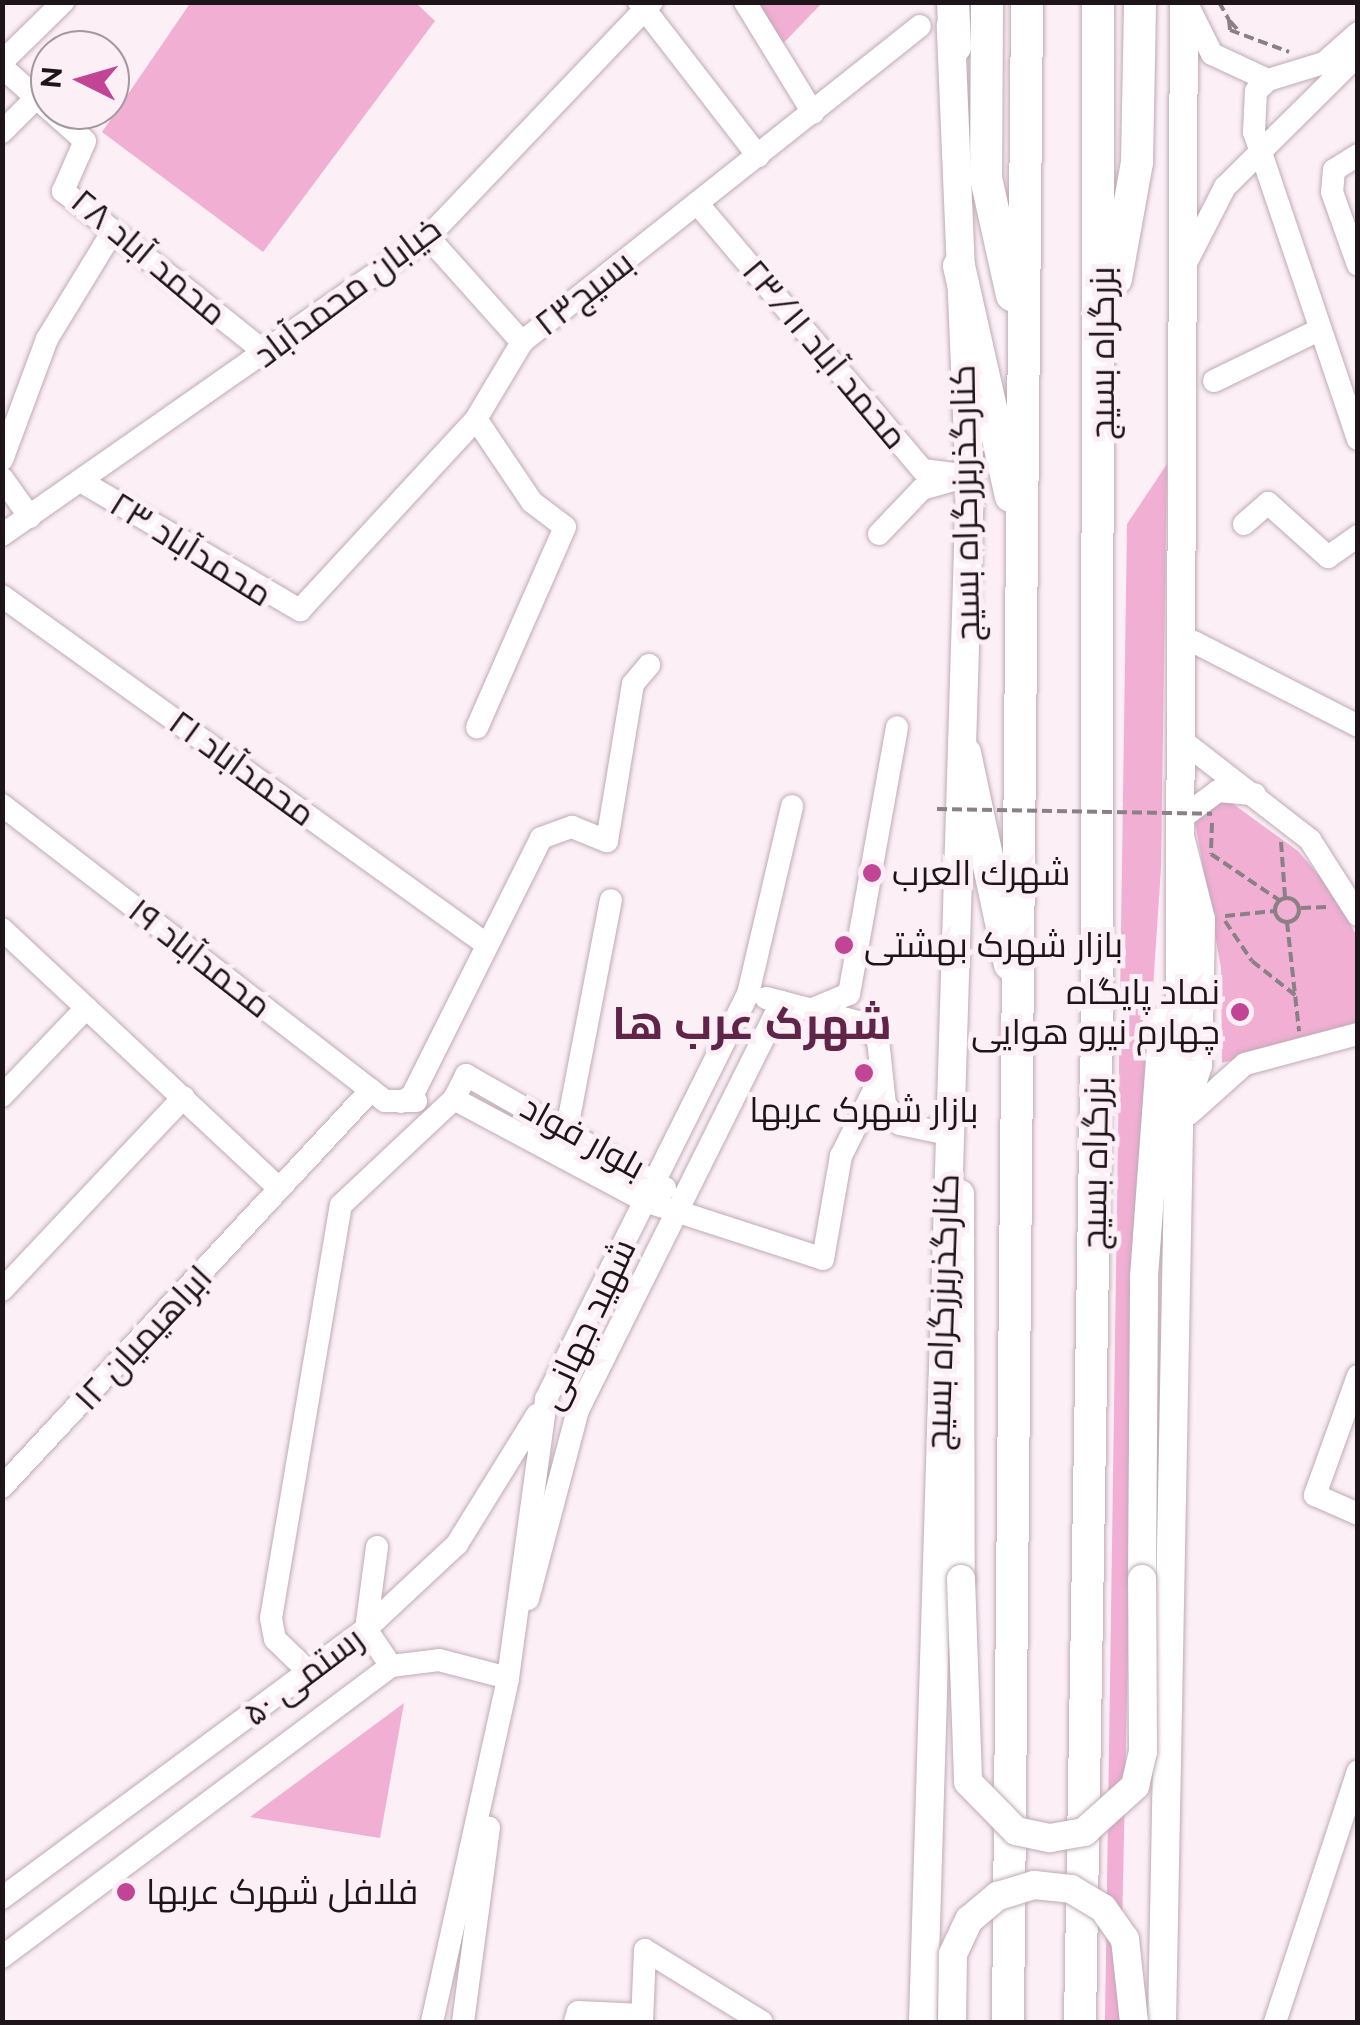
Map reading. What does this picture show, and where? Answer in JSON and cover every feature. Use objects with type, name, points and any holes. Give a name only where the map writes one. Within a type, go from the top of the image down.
[{"type":"highway","points":[[951,2],[954,46]]},
{"type":"highway","points":[[987,2],[986,178],[1024,353]]},
{"type":"highway","points":[[1008,2022],[1023,1025],[1027,2]]},
{"type":"highway","name":"بزرگراه بسیج","points":[[1080,2022],[1103,352],[1098,2]]},
{"type":"highway","points":[[1103,352],[1137,162],[1140,2]]},
{"type":"highway","points":[[959,266],[1024,554]]},
{"type":"highway","points":[[965,754],[1023,1025]]},
{"type":"main road","points":[[1162,2022],[1179,1129],[1185,2]]},
{"type":"main road","name":"کنارگذربزرگراه بسیج","points":[[923,2022],[948,1134],[965,754],[970,476],[959,266],[954,46]]},
{"type":"main road","points":[[948,1134],[967,1269],[961,1579],[968,1782],[1002,1821],[1050,1838],[1084,1832],[1134,1786],[1143,1752],[1144,1277],[1180,820]]},
{"type":"main road","points":[[952,2022],[953,1954],[969,1920],[998,1896],[1034,1885],[1071,1889],[1103,1908],[1125,1938],[1134,2022]]},
{"type":"street","points":[[2,64],[63,2]]},
{"type":"street","points":[[745,2],[813,113]]},
{"type":"street","points":[[1185,2],[1212,54],[1268,80],[1324,62],[1358,33]]},
{"type":"street","points":[[646,4],[758,156]]},
{"type":"street","name":"خیابان محمدآباد","points":[[2,535],[84,483],[428,237],[646,4]]},
{"type":"street","name":"بسیج۲۳","points":[[300,610],[476,419],[522,342],[920,26]]},
{"type":"street","points":[[1185,265],[1225,187],[1358,55]]},
{"type":"street","name":"محمد آباد ۲۸","points":[[2,64],[30,96]]},
{"type":"street","points":[[1268,80],[1250,114],[1264,147],[1317,332],[1358,439]]},
{"type":"street","points":[[2,132],[30,104]]},
{"type":"street","name":"محمد آباد ۲۸","points":[[71,130],[85,141],[63,190],[111,234],[266,353]]},
{"type":"street","points":[[1358,154],[1334,170],[1332,192],[1358,265]]},
{"type":"street","name":"محمد آباد ۲۳/۱۱","points":[[697,203],[924,470],[970,476]]},
{"type":"street","points":[[2,460],[47,339],[111,234]]},
{"type":"street","points":[[428,237],[522,342]]},
{"type":"street","points":[[1214,381],[1317,332]]},
{"type":"street","points":[[476,419],[532,502],[565,527],[477,727]]},
{"type":"street","points":[[879,534],[922,489],[970,476]]},
{"type":"street","points":[[2,478],[30,517]]},
{"type":"street","name":"محمدآباد ۲۳","points":[[84,483],[300,610]]},
{"type":"street","points":[[1244,524],[1268,503],[1328,557],[1358,536]]},
{"type":"street","name":"محمدآباد ۲۱","points":[[2,596],[482,941]]},
{"type":"street","points":[[1194,642],[1358,726]]},
{"type":"street","points":[[400,1102],[412,1096],[482,941],[540,838],[572,827],[608,841],[634,684],[650,665]]},
{"type":"street","points":[[814,1010],[848,994],[897,727]]},
{"type":"street","points":[[1180,739],[1310,840],[1354,908]]},
{"type":"street","points":[[1179,1129],[1201,1066],[1214,918],[1180,820],[1218,791],[1255,794]]},
{"type":"street","name":"محمدآباد ۱۹","points":[[2,805],[371,1090],[400,1102]]},
{"type":"street","name":"شهید جهانی","points":[[463,2022],[546,1399],[748,994],[792,806]]},
{"type":"street","points":[[567,1128],[612,900]]},
{"type":"street","points":[[2,929],[277,1186]]},
{"type":"street","points":[[748,994],[863,1023],[878,1040],[879,1080],[900,1124],[948,1134]]},
{"type":"street","name":"شهید جهانی","points":[[432,2022],[508,1678],[578,1410],[781,1002]]},
{"type":"street","points":[[2,1096],[86,1008]]},
{"type":"street","points":[[1179,1129],[1198,1098],[1245,1064],[1300,1045],[1358,1034]]},
{"type":"street","name":"بلوار فواد","points":[[466,1074],[657,1177],[679,1207],[645,1201],[454,1098],[466,1074]]},
{"type":"street","points":[[679,1207],[824,1259],[840,1156],[879,1080]]},
{"type":"street","name":"ابراهیمیان ۱۲","points":[[2,1487],[277,1186],[371,1090]]},
{"type":"street","points":[[2,1290],[184,1097]]},
{"type":"street","points":[[400,1102],[454,1098]]},
{"type":"street","points":[[310,1672],[275,1639],[271,1618],[337,1221],[366,1174],[454,1098]]},
{"type":"street","points":[[1358,1376],[1315,1494],[1358,1514]]},
{"type":"street","name":"رستمی ۵۰","points":[[2,1898],[366,1629],[457,1544],[546,1399]]},
{"type":"street","points":[[377,1547],[366,1629],[390,1666]]},
{"type":"street","name":"رستمی ۵۰","points":[[2,1957],[390,1666],[439,1660],[508,1678]]},
{"type":"street","points":[[1274,2022],[1358,1771]]},
{"type":"street","points":[[576,2022],[578,2012],[642,2019],[645,1950],[761,2022]]},
{"type":"path","points":[[1219,2],[1237,29],[1324,62]]},
{"type":"path","points":[[937,809],[1212,814],[1211,854],[1300,908],[1354,908]]},
{"type":"path","points":[[1274,912],[1282,898],[1281,836]]},
{"type":"path","points":[[1287,922],[1300,908]]},
{"type":"path","points":[[1214,918],[1274,912],[1287,922],[1300,1045]]},
{"type":"path","points":[[1214,918],[1252,961],[1295,995]]},
{"type":"shaded area","points":[[191,2],[416,3],[435,21],[263,252],[102,132],[130,130],[130,91]]},
{"type":"shaded area","points":[[748,3],[822,3],[772,55]]},
{"type":"shaded area","points":[[1167,464],[1161,868],[1137,1228],[1120,2022],[1105,2022],[1127,524]]},
{"type":"shaded area","points":[[1229,801],[1298,851],[1335,894],[1357,937],[1357,1024],[1222,1063],[1221,968],[1195,822],[1206,803]]},
{"type":"shaded area","points":[[404,1703],[380,1838],[250,1817]]},
{"type":"place","name":"شهرك العرب","points":[[872,873]]},
{"type":"place","name":"بازار شهرک بهشتی","points":[[844,945]]},
{"type":"place","name":"نماد پایگاه چهارم نیرو هوایی","points":[[1240,1012]]},
{"type":"place","name":"بازار شهرک عربها","points":[[864,1073]]},
{"type":"place","name":"فلافل شهرک عربها","points":[[126,1892]]},
{"type":"district","name":"شهرک عرب ها","points":[[752,1024]]}]
